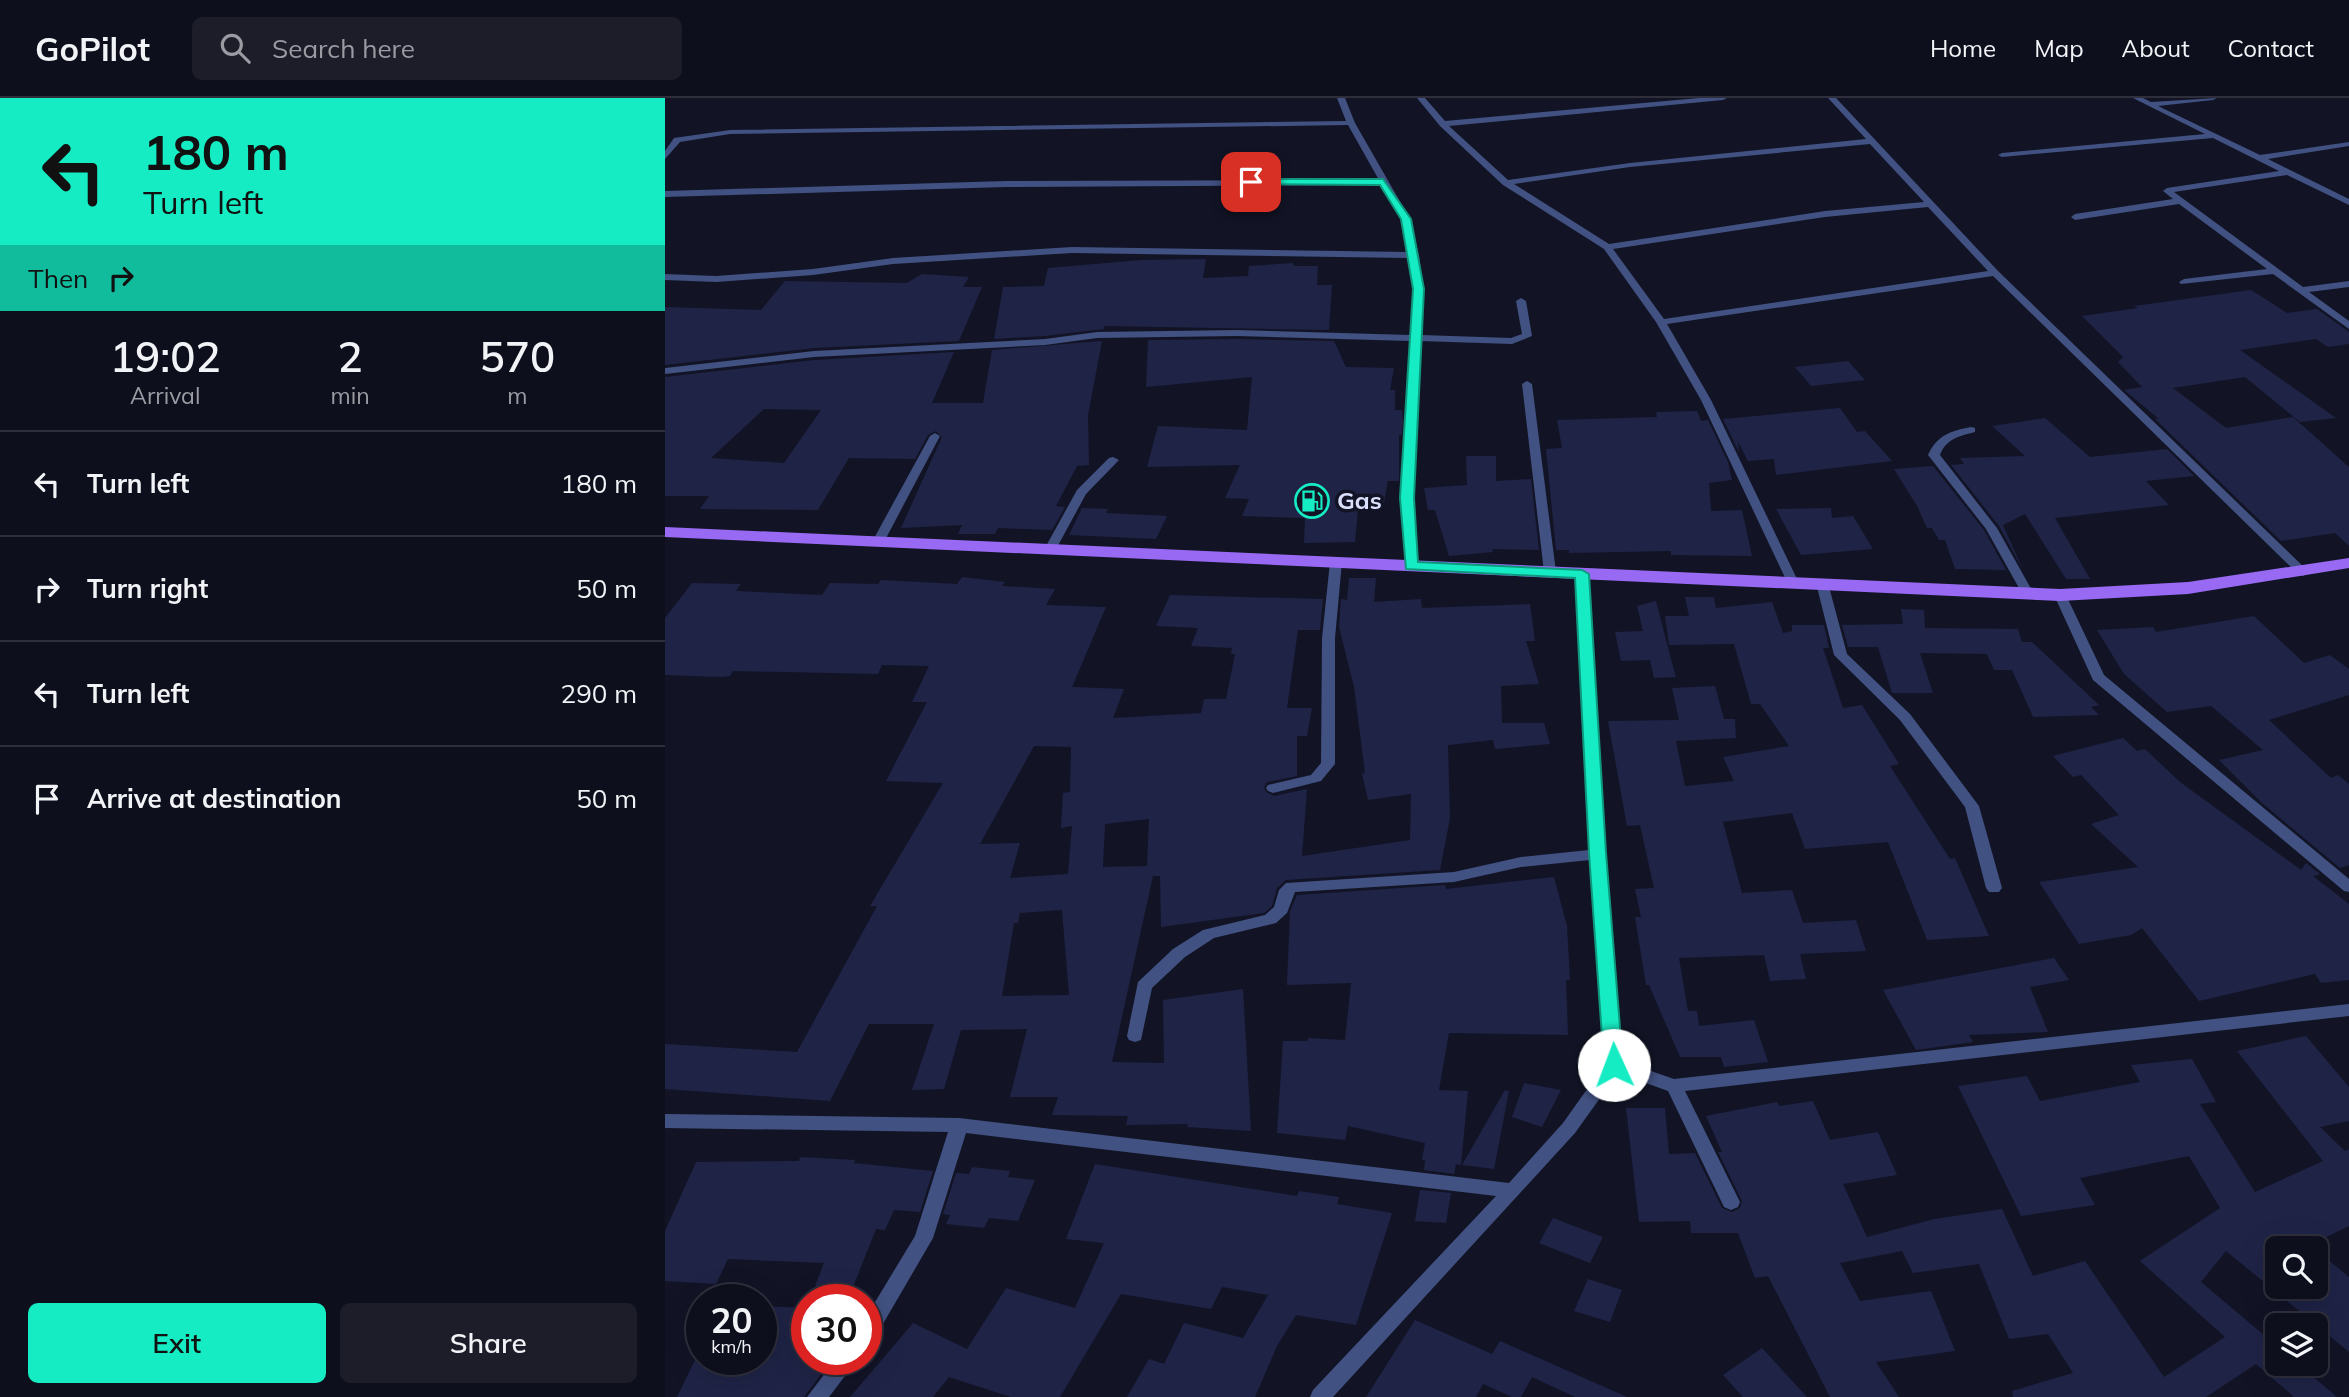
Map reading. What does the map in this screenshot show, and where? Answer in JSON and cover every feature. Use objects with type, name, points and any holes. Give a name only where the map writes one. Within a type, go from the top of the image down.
[{"type":"main road","points":[[665,533],[1051,548],[2060,595],[2187,588],[2349,563]]},
{"type":"street","points":[[1341,98],[1351,123],[1406,219],[1414,255],[1418,289],[1407,498],[1411,566]]},
{"type":"street","points":[[1422,98],[1443,124],[1506,183],[1607,247],[1661,322],[1706,400],[1792,582]]},
{"type":"street","points":[[1443,124],[1723,98]]},
{"type":"street","points":[[1832,98],[1995,273],[2303,572]]},
{"type":"street","points":[[2137,98],[2349,202]]},
{"type":"street","points":[[2150,104],[2213,98]]},
{"type":"street","points":[[665,157],[669,147],[677,140],[730,132],[1351,123]]},
{"type":"street","points":[[2001,155],[2214,136]]},
{"type":"street","points":[[1506,183],[1630,164],[1872,141]]},
{"type":"street","points":[[2259,158],[2349,144]]},
{"type":"street","points":[[2289,172],[2167,191],[2349,326]]},
{"type":"street","points":[[665,194],[1006,184],[1383,182]]},
{"type":"street","points":[[2075,217],[2179,201]]},
{"type":"street","points":[[1607,247],[1825,214],[1928,204]]},
{"type":"street","points":[[665,277],[716,279],[813,272],[893,261],[1072,250],[1414,255]]},
{"type":"street","points":[[2184,282],[2276,271]]},
{"type":"street","points":[[1661,322],[1995,273]]},
{"type":"street","points":[[2303,290],[2349,284]]},
{"type":"street","points":[[665,370],[814,354],[1045,342],[1097,335],[1237,333],[1416,340],[1521,340],[1527,336],[1521,300]]},
{"type":"street","points":[[1527,384],[1550,572]]},
{"type":"street","points":[[1971,430],[1949,435],[1938,443],[1934,455],[1991,528],[2028,594]]},
{"type":"street","points":[[879,542],[935,436]]},
{"type":"street","points":[[1051,548],[1081,492],[1113,460]]},
{"type":"street","points":[[1273,788],[1316,778],[1328,764],[1328,636],[1336,562]]},
{"type":"street","points":[[1321,1397],[1569,1128],[1614,1065],[1597,853],[1582,574]]},
{"type":"street","points":[[1822,583],[1842,655],[1905,717],[1972,806],[1994,888]]},
{"type":"street","points":[[2060,595],[2098,677],[2349,887]]},
{"type":"street","points":[[1135,1036],[1145,986],[1179,953],[1209,934],[1270,919],[1281,909],[1287,890],[1291,887],[1343,886],[1454,877],[1521,862],[1597,853]]},
{"type":"street","points":[[1614,1065],[1674,1086],[2349,1010]]},
{"type":"street","points":[[1674,1086],[1731,1202]]},
{"type":"street","points":[[665,1122],[959,1125],[1513,1191]]},
{"type":"street","points":[[882,1313],[924,1238],[959,1125]]},
{"type":"street","points":[[817,1397],[835,1375]]},
{"type":"building","points":[[1206,259],[1203,278],[1248,276],[1249,266],[1293,263],[1294,266],[1318,266],[1317,285],[1332,285],[1329,330],[1104,326],[1104,329],[1045,336],[994,339],[1003,287],[1044,286],[1048,268],[1141,260]]},
{"type":"building","points":[[922,274],[969,277],[963,287],[982,287],[959,341],[814,348],[665,365],[665,307],[761,310],[785,281],[907,283]]},
{"type":"building","points":[[2251,290],[2287,313],[2317,309],[2349,332],[2349,344],[2328,347],[2316,339],[2240,350],[2336,418],[2300,422],[2245,377],[2173,388],[2226,428],[2293,417],[2349,467],[2349,546],[2335,533],[2281,541],[2155,419],[2159,419],[2124,390],[2142,387],[2118,362],[2123,357],[2082,316]]},
{"type":"building","points":[[1148,340],[1334,341],[1346,367],[1394,368],[1390,390],[1395,390],[1395,410],[1402,410],[1403,422],[1402,435],[1399,435],[1399,481],[1388,481],[1383,507],[1358,509],[1355,542],[1304,543],[1305,518],[1242,516],[1249,499],[1225,498],[1240,465],[1147,467],[1158,426],[1247,430],[1252,377],[1146,387]]},
{"type":"building","points":[[1102,341],[1088,415],[1089,465],[1077,466],[1056,506],[1065,507],[1052,530],[998,528],[995,534],[958,534],[962,525],[901,528],[942,437],[936,431],[928,435],[915,459],[849,458],[818,510],[700,509],[709,496],[665,496],[665,377],[814,360],[954,352],[932,403],[983,403],[992,350]],"holes":[[[764,409],[821,410],[784,463],[711,458]]]},
{"type":"building","points":[[1848,361],[1865,380],[1811,386],[1795,367]]},
{"type":"building","points":[[1840,408],[1857,432],[1865,431],[1892,461],[1776,475],[1774,459],[1748,461],[1738,442],[1739,452],[1723,419]]},
{"type":"building","points":[[1697,411],[1701,421],[1708,420],[1728,462],[1732,480],[1709,483],[1711,511],[1742,510],[1752,556],[1671,555],[1671,551],[1569,553],[1569,550],[1556,550],[1546,449],[1562,448],[1557,420],[1657,417],[1656,412]]},
{"type":"building","points":[[2045,418],[2090,457],[2167,449],[2194,476],[2146,481],[2169,505],[2055,518],[2090,579],[2066,579],[2025,514],[2003,525],[2023,570],[1999,526],[1951,465],[1964,464],[1960,458],[2025,456],[1992,426]]},
{"type":"building","points":[[1466,456],[1496,456],[1496,481],[1531,479],[1539,550],[1492,549],[1493,552],[1449,556],[1435,510],[1428,510],[1424,488],[1467,485]]},
{"type":"building","points":[[1933,466],[1984,530],[2006,570],[1955,569],[1945,540],[1939,540],[1932,528],[1927,528],[1894,469]]},
{"type":"building","points":[[1082,508],[1108,509],[1106,513],[1167,516],[1156,539],[1069,535]]},
{"type":"building","points":[[1831,508],[1832,518],[1853,516],[1873,549],[1801,555],[1776,509]]},
{"type":"building","points":[[962,577],[1005,582],[1002,586],[1055,589],[1046,605],[1106,607],[1072,687],[1124,689],[1113,718],[1201,713],[1204,699],[1226,699],[1235,654],[1231,654],[1232,648],[1191,646],[1198,628],[1156,626],[1170,595],[1323,599],[1320,630],[1298,630],[1287,708],[1312,708],[1307,736],[1297,736],[1297,776],[1267,782],[1264,787],[1266,792],[1274,796],[1307,789],[1302,856],[1410,840],[1411,794],[1368,800],[1362,774],[1365,773],[1354,687],[1339,627],[1341,599],[1347,600],[1349,578],[1376,578],[1374,602],[1421,599],[1422,608],[1530,604],[1535,641],[1526,641],[1539,684],[1501,686],[1502,723],[1544,723],[1550,744],[1495,749],[1493,740],[1448,745],[1450,818],[1440,870],[1286,880],[1277,888],[1272,906],[1264,913],[1161,927],[1160,876],[1153,876],[1112,1062],[1164,1063],[1163,1000],[1243,989],[1251,1131],[1187,1127],[1188,1124],[1126,1125],[1128,1116],[1052,1115],[1058,1097],[1010,1097],[1027,1029],[961,1030],[944,1089],[912,1090],[934,1024],[869,1024],[830,1101],[665,1089],[665,1044],[797,1052],[877,906],[870,906],[943,783],[886,781],[927,702],[912,702],[929,666],[882,665],[878,674],[733,671],[730,676],[721,677],[665,675],[665,618],[692,583],[741,584],[736,591],[822,595],[830,583],[878,584],[881,580],[957,584]],"holes":[[[1034,746],[1071,747],[1070,792],[1063,793],[1061,828],[1072,826],[1068,874],[1010,878],[1020,843],[980,844]],[[1149,819],[1147,866],[1103,867],[1105,824]],[[1062,910],[1069,995],[1002,996],[1014,923],[1018,923],[1020,913]]]},
{"type":"building","points":[[1685,597],[1714,597],[1716,608],[1772,602],[1783,633],[1792,631],[1792,625],[1824,625],[1829,648],[1823,648],[1843,708],[1862,705],[1899,764],[1890,766],[1950,859],[1955,858],[1989,936],[1927,940],[1888,842],[1805,849],[1792,813],[1723,822],[1742,893],[1792,890],[1803,923],[1856,920],[1866,951],[1800,954],[1806,979],[1770,981],[1764,955],[1679,958],[1688,1011],[1697,1011],[1699,1026],[1754,1020],[1768,1062],[1724,1067],[1721,1057],[1680,1057],[1649,985],[1646,985],[1635,917],[1641,917],[1635,889],[1654,888],[1640,825],[1627,826],[1608,721],[1679,720],[1672,688],[1715,686],[1724,719],[1735,719],[1736,738],[1676,741],[1685,786],[1734,781],[1723,757],[1789,746],[1760,704],[1751,704],[1734,644],[1669,645],[1665,616],[1689,616]]},
{"type":"building","points":[[1656,601],[1676,677],[1654,678],[1650,660],[1621,661],[1615,632],[1643,631],[1637,606]]},
{"type":"building","points":[[1901,609],[1924,610],[1925,628],[2018,629],[2022,642],[2032,642],[2099,705],[2091,707],[2099,715],[2033,717],[2012,670],[1994,670],[1987,654],[1920,653],[1933,693],[1892,693],[1878,647],[1848,647],[1842,625],[1903,624]]},
{"type":"building","points":[[2254,616],[2304,663],[2330,655],[2349,669],[2349,695],[2269,720],[2331,778],[2338,775],[2349,784],[2349,865],[2340,868],[2262,803],[2219,760],[2263,750],[2211,706],[2167,712],[2124,674],[2097,630],[2153,627],[2156,632]]},
{"type":"building","points":[[2123,738],[2137,751],[2145,749],[2180,782],[2301,870],[2306,863],[2320,874],[2313,876],[2349,904],[2349,980],[2321,983],[2315,974],[2199,1001],[2142,928],[2131,935],[2079,944],[2039,882],[2138,867],[2091,824],[2119,815],[2081,775],[2073,777],[2053,756]]},
{"type":"building","points":[[1554,877],[1567,926],[1570,980],[1566,980],[1568,1035],[1449,1033],[1439,1090],[1468,1091],[1461,1165],[1456,1164],[1454,1174],[1424,1170],[1425,1160],[1422,1160],[1425,1143],[1348,1126],[1345,1140],[1277,1133],[1283,1041],[1307,1041],[1308,1038],[1345,1040],[1351,983],[1287,985],[1290,911],[1297,895],[1445,885],[1446,889]]},
{"type":"building","points":[[2054,958],[2069,980],[2030,987],[2048,1032],[1969,1035],[1973,1042],[1916,1050],[1883,990]]},
{"type":"building","points":[[2306,1036],[2349,1087],[2349,1121],[2320,1127],[2345,1151],[2349,1149],[2349,1226],[2328,1236],[2265,1236],[2265,1283],[2226,1251],[2201,1282],[2265,1336],[2265,1372],[2256,1364],[2206,1397],[2013,1397],[2012,1391],[2073,1373],[2048,1334],[2009,1339],[1979,1264],[1913,1273],[1902,1251],[1840,1263],[1860,1301],[1931,1291],[1955,1351],[1876,1362],[1899,1397],[1830,1397],[1768,1276],[1755,1278],[1738,1233],[1691,1233],[1690,1221],[1639,1222],[1626,1108],[1665,1108],[1669,1154],[1695,1153],[1722,1208],[1732,1212],[1740,1208],[1742,1201],[1718,1152],[1722,1152],[1706,1116],[1777,1102],[1779,1106],[1813,1101],[1830,1140],[1878,1132],[1897,1175],[1843,1184],[1867,1237],[1934,1219],[2002,1209],[2033,1276],[2085,1261],[2164,1377],[2225,1337],[2140,1261],[2220,1208],[2189,1156],[2080,1178],[2095,1205],[2021,1216],[1958,1086],[2027,1076],[2040,1101],[2140,1082],[2131,1065],[2192,1059],[2216,1102],[2200,1104],[2255,1192],[2323,1161],[2237,1051]]},
{"type":"building","points":[[1524,1083],[1561,1090],[1542,1127],[1512,1117]]},
{"type":"building","points":[[1505,1090],[1509,1091],[1494,1169],[1462,1165]]},
{"type":"building","points":[[800,1157],[855,1160],[854,1163],[933,1171],[920,1212],[894,1210],[885,1230],[876,1229],[854,1284],[816,1284],[824,1263],[728,1259],[716,1284],[665,1281],[665,1231],[696,1162],[799,1161]]},
{"type":"building","points":[[1095,1164],[1297,1196],[1299,1191],[1339,1197],[1337,1204],[1392,1213],[1356,1325],[1296,1315],[1277,1346],[1255,1397],[1127,1397],[1149,1359],[1164,1364],[1184,1323],[1243,1338],[1268,1295],[1222,1287],[1211,1309],[1121,1294],[1060,1397],[1011,1397],[949,1377],[933,1397],[850,1397],[869,1375],[882,1375],[882,1359],[913,1323],[967,1349],[1006,1288],[1075,1308],[1104,1243],[1066,1239]]},
{"type":"building","points":[[972,1167],[1010,1171],[1008,1177],[1035,1180],[1018,1221],[989,1218],[984,1228],[946,1224],[950,1215],[943,1214],[956,1173],[969,1174]]},
{"type":"building","points":[[1420,1190],[1451,1193],[1446,1223],[1415,1221]]},
{"type":"building","points":[[1553,1218],[1603,1237],[1590,1263],[1539,1243]]},
{"type":"building","points":[[2328,1260],[2349,1277],[2349,1352],[2328,1335],[2328,1313],[2302,1313],[2284,1299],[2328,1299]]},
{"type":"building","points":[[1588,1279],[1622,1290],[1610,1322],[1574,1311]]},
{"type":"building","points":[[777,1307],[791,1307],[791,1375],[821,1375],[804,1397],[677,1397],[688,1375],[777,1375]]},
{"type":"building","points":[[1415,1320],[1492,1354],[1500,1341],[1627,1397],[1575,1397],[1532,1377],[1521,1397],[1512,1397],[1483,1384],[1476,1397],[1366,1397]]},
{"type":"building","points":[[1762,1348],[1807,1397],[1743,1397],[1723,1375]]},
{"type":"building","points":[[2270,1376],[2312,1376],[2337,1397],[2294,1397]]},
{"type":"place","name":"Gas","points":[[1312,501]]},
{"type":"route","points":[[1251,182],[1383,182],[1406,219],[1418,289],[1407,498],[1411,566],[1582,574],[1597,853],[1614,1065]]}]
